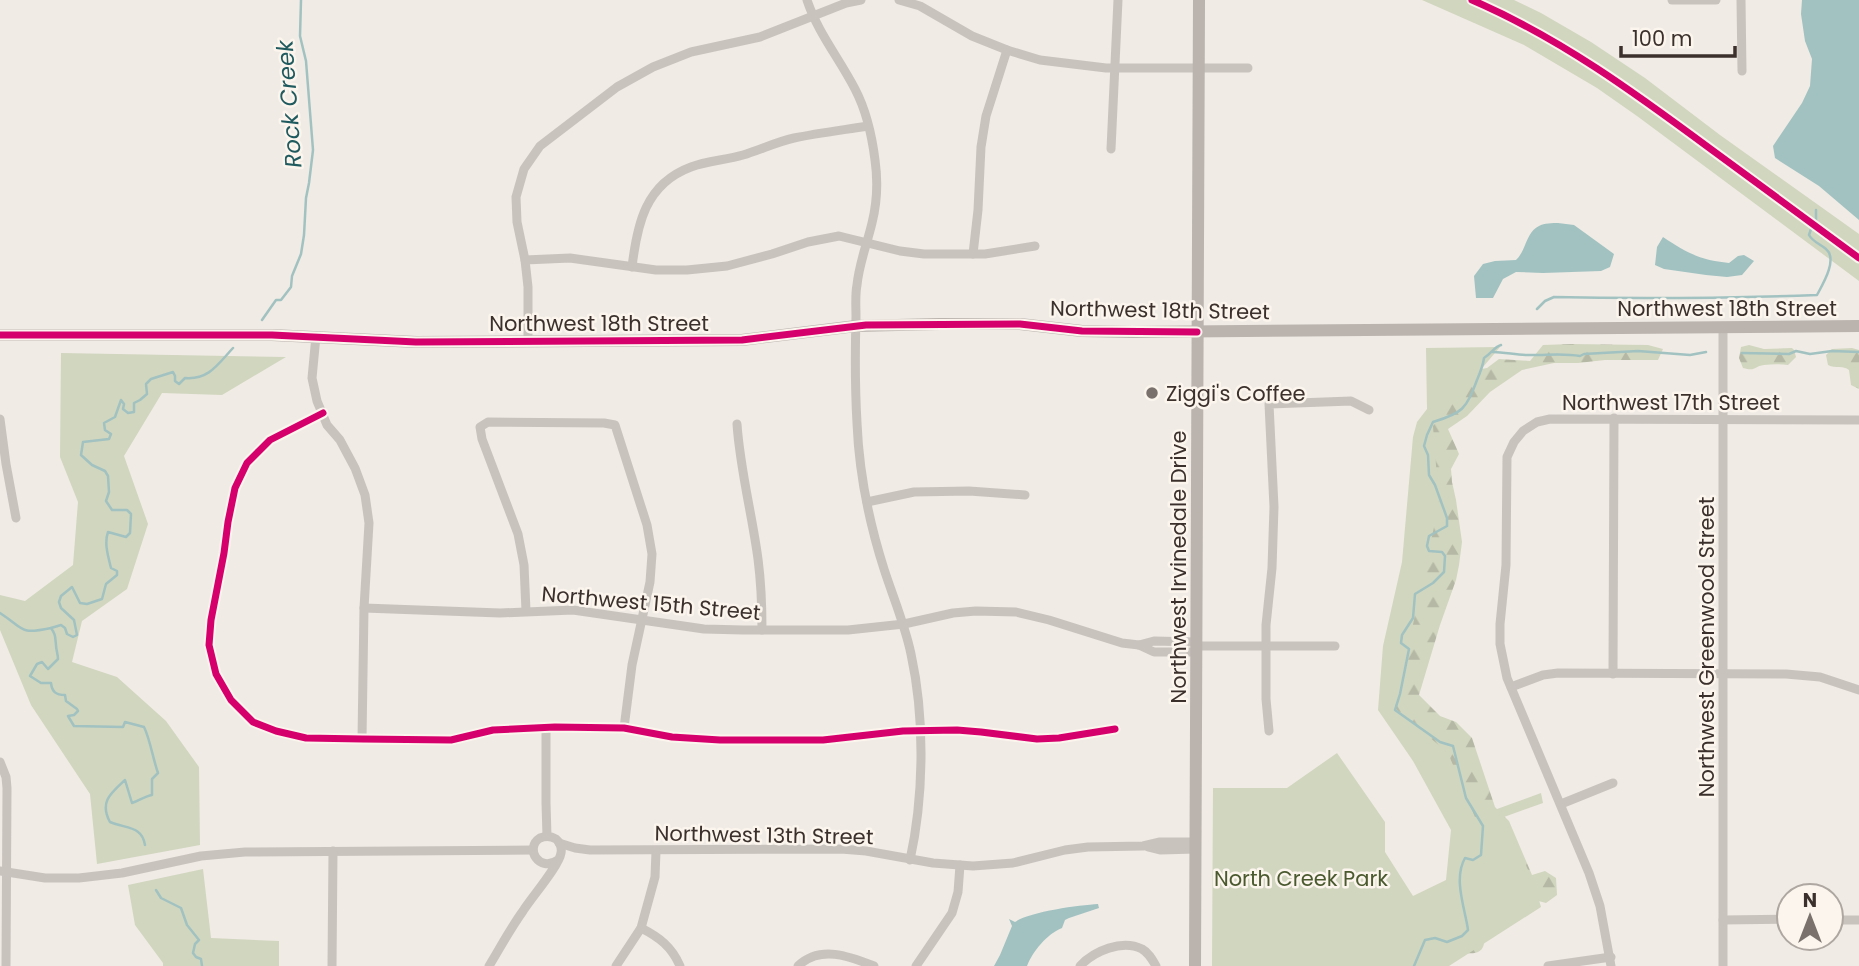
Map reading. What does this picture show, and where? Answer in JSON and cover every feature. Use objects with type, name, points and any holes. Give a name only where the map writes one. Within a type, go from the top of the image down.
[{"type":"main road","name":"Northwest Irvinedale Drive","points":[[1195,966],[1199,0]]},
{"type":"main road","name":"Northwest 18th Street","points":[[0,335],[272,335],[389,342],[742,340],[856,326],[1020,324],[1082,331],[1859,326]]},
{"type":"street","points":[[807,0],[826,42],[856,91],[868,126],[875,160],[877,180],[874,210],[856,289],[857,422],[867,502],[884,568],[904,624],[916,678],[919,805],[910,860]]},
{"type":"street","points":[[528,341],[528,287],[517,222],[516,197],[524,169],[540,146],[617,87],[653,67],[691,52],[760,37],[860,0]]},
{"type":"street","points":[[899,0],[920,6],[972,36],[1040,60],[1114,68],[1248,68]]},
{"type":"street","points":[[1111,149],[1118,0]]},
{"type":"street","points":[[1672,0],[1716,0]]},
{"type":"street","points":[[1741,0],[1742,71]]},
{"type":"street","points":[[973,254],[986,116],[1007,50]]},
{"type":"street","points":[[632,267],[641,217],[654,194],[680,172],[792,138],[868,126]]},
{"type":"street","points":[[525,260],[570,258],[656,270],[687,270],[727,265],[839,236],[924,254],[985,254],[1035,246]]},
{"type":"street","name":"Northwest Greenwood Street","points":[[1723,328],[1723,966]]},
{"type":"street","points":[[316,337],[312,378],[317,401],[327,425],[340,440],[355,468],[365,495],[369,523],[364,608],[362,739]]},
{"type":"street","points":[[1269,731],[1266,699],[1266,615],[1274,527],[1269,404],[1351,401],[1369,410]]},
{"type":"street","points":[[323,414],[270,440],[247,463],[235,488],[209,645],[216,674],[231,700],[253,722],[306,738],[451,740],[493,730],[577,726],[624,728],[672,737],[720,740],[823,740],[903,731],[981,732],[1037,739],[1115,729]]},
{"type":"street","points":[[1613,674],[1614,418]]},
{"type":"street","points":[[0,419],[16,518]]},
{"type":"street","name":"Northwest 17th Street","points":[[1611,962],[1601,906],[1504,667],[1500,624],[1506,565],[1507,457],[1523,431],[1537,422],[1550,419],[1859,420]]},
{"type":"street","points":[[526,611],[524,565],[518,534],[480,428],[488,422],[615,425],[647,524],[652,554],[650,582],[632,664],[624,728]]},
{"type":"street","points":[[737,424],[758,559],[762,630]]},
{"type":"street","points":[[867,502],[914,492],[969,491],[1025,495]]},
{"type":"street","name":"Northwest 15th Street","points":[[364,608],[500,613],[573,610],[704,629],[762,630],[848,630],[904,624],[953,613],[1016,612],[1122,643],[1139,645],[1154,652],[1196,647],[1335,646]]},
{"type":"street","points":[[1511,687],[1551,674],[1786,674],[1836,681],[1859,690]]},
{"type":"street","points":[[546,727],[547,836]]},
{"type":"street","points":[[0,762],[7,782],[3,872],[6,966]]},
{"type":"street","points":[[1561,804],[1613,783]]},
{"type":"street","points":[[489,966],[507,934],[558,860],[562,850],[555,838],[547,836],[538,839],[533,850],[539,862],[551,864],[558,860]]},
{"type":"street","name":"Northwest 13th Street","points":[[559,843],[590,850],[841,849],[960,865],[1013,863],[1088,846],[1143,846],[1160,850],[1196,846]]},
{"type":"street","points":[[3,872],[44,878],[79,878],[122,873],[210,855],[245,852],[533,850]]},
{"type":"street","name":"Northwest 13th Street","points":[[558,860],[590,850]]},
{"type":"street","points":[[616,966],[641,928],[655,877],[656,850]]},
{"type":"street","points":[[332,966],[333,851]]},
{"type":"street","points":[[537,890],[539,862]]},
{"type":"street","points":[[916,966],[952,913],[958,892],[960,865]]},
{"type":"street","points":[[1723,920],[1775,919]]},
{"type":"street","points":[[641,928],[668,945],[680,966]]},
{"type":"street","points":[[1080,966],[1102,950],[1130,946],[1148,953],[1156,966]]},
{"type":"street","points":[[798,966],[811,957],[826,954],[850,957],[874,966]]},
{"type":"street","points":[[1548,966],[1611,962]]},
{"type":"green space","points":[[1422,0],[1514,0],[1591,42],[1645,78],[1859,234],[1859,281],[1597,88],[1524,45]]},
{"type":"green space","points":[[1543,345],[1648,345],[1663,349],[1658,360],[1554,363],[1522,370],[1490,392],[1467,416],[1448,429],[1459,454],[1451,469],[1462,542],[1456,580],[1419,695],[1440,716],[1456,722],[1472,738],[1495,807],[1509,821],[1532,875],[1545,871],[1556,878],[1557,895],[1546,903],[1531,899],[1485,937],[1483,948],[1478,952],[1458,952],[1416,944],[1465,840],[1390,710],[1422,433],[1476,370],[1487,368],[1499,359],[1530,361]]},
{"type":"green space","points":[[1749,345],[1764,349],[1792,348],[1796,357],[1788,365],[1743,368],[1739,358],[1741,347]]},
{"type":"green space","name":"North Creek Park","points":[[1500,347],[1433,426],[1439,504],[1395,708],[1448,753],[1475,817],[1541,793],[1543,803],[1504,817],[1534,883],[1541,907],[1449,966],[1212,966],[1213,788],[1287,788],[1337,753],[1385,822],[1385,852],[1413,896],[1446,880],[1451,830],[1413,761],[1378,710],[1383,646],[1402,562],[1413,437],[1417,422],[1427,409],[1426,348]]},
{"type":"green space","points":[[1832,349],[1859,350],[1859,389],[1851,385],[1849,370],[1828,365],[1826,355]]},
{"type":"green space","points":[[61,353],[286,357],[222,395],[162,393],[124,456],[148,524],[127,589],[82,621],[72,662],[117,677],[166,721],[199,767],[200,845],[97,864],[90,794],[31,705],[0,630],[0,595],[25,601],[73,565],[78,502],[60,457]]},
{"type":"green space","points":[[203,869],[211,938],[279,941],[279,966],[163,966],[135,925],[128,885]]},
{"type":"water","points":[[1802,0],[1859,0],[1859,220],[1819,186],[1775,158],[1773,146],[1802,103],[1810,86],[1812,59],[1805,41]]},
{"type":"water","points":[[1543,224],[1574,225],[1614,254],[1610,267],[1601,271],[1516,272],[1503,279],[1493,298],[1476,298],[1474,276],[1483,264],[1516,260],[1535,229]]},
{"type":"water","points":[[1663,237],[1702,258],[1729,263],[1744,255],[1754,261],[1742,275],[1727,277],[1664,269],[1655,265],[1657,247]]},
{"type":"water","points":[[1098,904],[1099,908],[1065,920],[1062,928],[1041,944],[1027,966],[994,966],[1012,926],[1009,919],[1015,922],[1042,912]]},
{"type":"waterway","name":"Rock Creek","points":[[262,320],[276,300],[281,300],[291,287],[304,235],[313,150],[306,61],[300,36],[301,0]]},
{"type":"waterway","points":[[1816,210],[1816,221]]},
{"type":"waterway","points":[[1537,309],[1554,297],[1817,295],[1828,272],[1830,259],[1826,249],[1809,235],[1811,229]]},
{"type":"waterway","points":[[1414,966],[1425,940],[1435,938],[1447,942],[1462,936],[1468,930],[1460,875],[1465,858],[1473,860],[1481,855],[1483,826],[1466,798],[1453,746],[1440,742],[1395,710],[1409,649],[1401,643],[1402,635],[1413,618],[1415,594],[1433,583],[1444,572],[1445,556],[1442,552],[1429,551],[1427,546],[1429,536],[1447,526],[1447,518],[1429,475],[1428,455],[1424,446],[1433,422],[1451,416],[1466,404],[1484,358],[1501,345]]},
{"type":"waterway","name":"Rock Creek","points":[[145,845],[137,831],[110,822],[106,809],[108,798],[125,780],[132,803],[152,795],[152,779],[158,773],[144,727],[125,722],[123,727],[74,726],[68,716],[78,711],[66,701],[65,695],[55,692],[51,683],[41,683],[30,676],[37,664],[42,662],[48,669],[58,659],[55,636],[51,628],[61,625],[67,634],[73,637],[77,635],[74,620],[61,608],[61,596],[72,587],[80,603],[87,604],[102,599],[106,584],[117,575],[117,571],[111,568],[108,554],[108,532],[126,537],[130,533],[131,514],[127,510],[112,510],[106,501],[109,492],[108,476],[105,471],[92,465],[81,455],[83,442],[109,439],[111,434],[105,430],[104,423],[115,417],[121,400],[123,409],[128,413],[134,412],[134,403],[147,394],[146,384],[151,379],[173,372],[175,381],[179,384],[185,378],[207,374],[233,348]]},
{"type":"waterway","points":[[1493,352],[1580,356],[1638,351],[1690,355],[1706,352]]},
{"type":"waterway","points":[[1742,353],[1859,352]]},
{"type":"waterway","points":[[0,613],[27,631],[51,628]]},
{"type":"waterway","name":"Rock Creek","points":[[156,890],[161,898],[181,908],[187,925],[199,940],[193,953],[201,959],[202,966]]},
{"type":"cycle path","points":[[1472,0],[1536,31],[1596,68],[1859,258]]},
{"type":"cycle path","points":[[0,335],[272,335],[416,342],[742,340],[866,325],[1020,324],[1082,331],[1197,332]]},
{"type":"cycle path","points":[[323,413],[270,440],[247,463],[235,488],[211,620],[209,645],[216,674],[231,700],[253,722],[306,738],[451,740],[493,730],[555,727],[624,728],[672,737],[720,740],[823,740],[903,731],[957,730],[1037,739],[1115,729]]},
{"type":"place","name":"Ziggi's Coffee","points":[[1152,393]]}]
